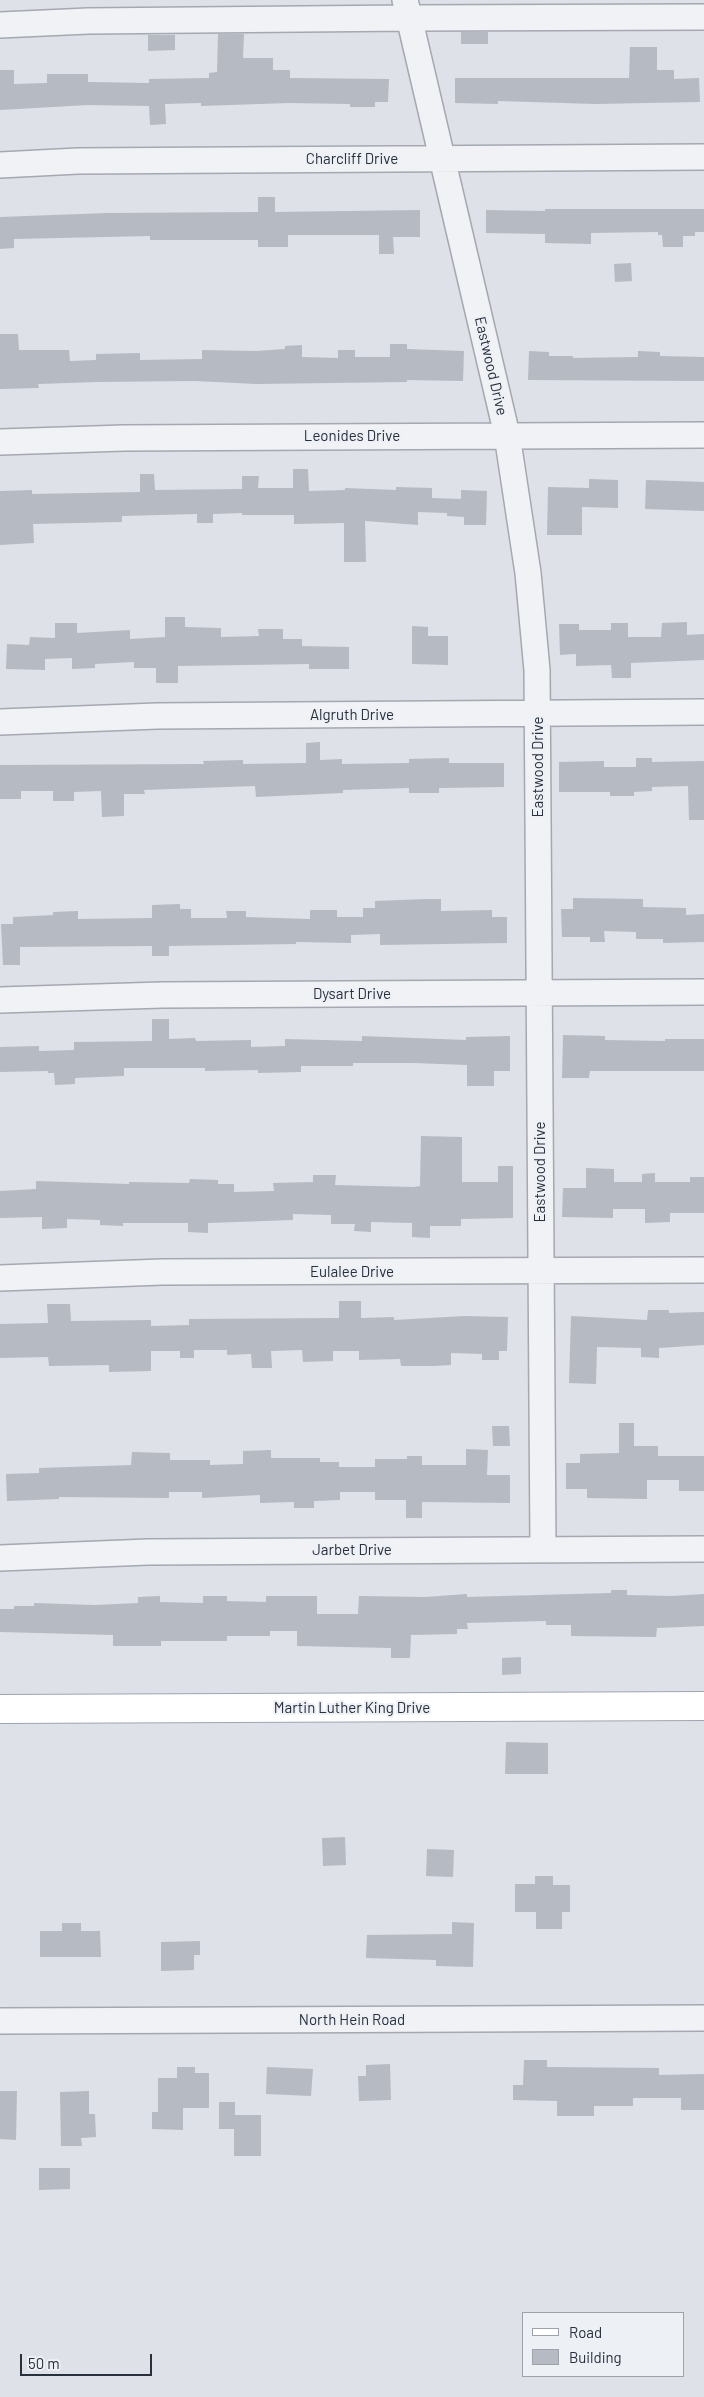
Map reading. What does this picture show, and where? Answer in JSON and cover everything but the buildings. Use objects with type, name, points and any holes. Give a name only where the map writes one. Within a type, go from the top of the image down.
[{"type":"main road","name":"Martin Luther King Drive","points":[[0,1709],[704,1706]]},
{"type":"street","points":[[0,25],[407,9],[704,17]]},
{"type":"street","name":"Eastwood Drive","points":[[407,9],[444,158],[507,435],[528,573],[537,670],[543,1549]]},
{"type":"street","name":"Charcliff Drive","points":[[0,165],[78,161],[704,157]]},
{"type":"street","name":"Leonides Drive","points":[[0,442],[124,438],[704,434]]},
{"type":"street","name":"Algruth Drive","points":[[0,722],[157,716],[704,712]]},
{"type":"street","name":"Dysart Drive","points":[[0,1000],[162,995],[704,992]]},
{"type":"street","name":"Eulalee Drive","points":[[0,1278],[162,1272],[704,1270]]},
{"type":"street","name":"Jarbet Drive","points":[[0,1558],[148,1552],[704,1549]]},
{"type":"street","name":"North Hein Road","points":[[0,2021],[704,2018]]}]
